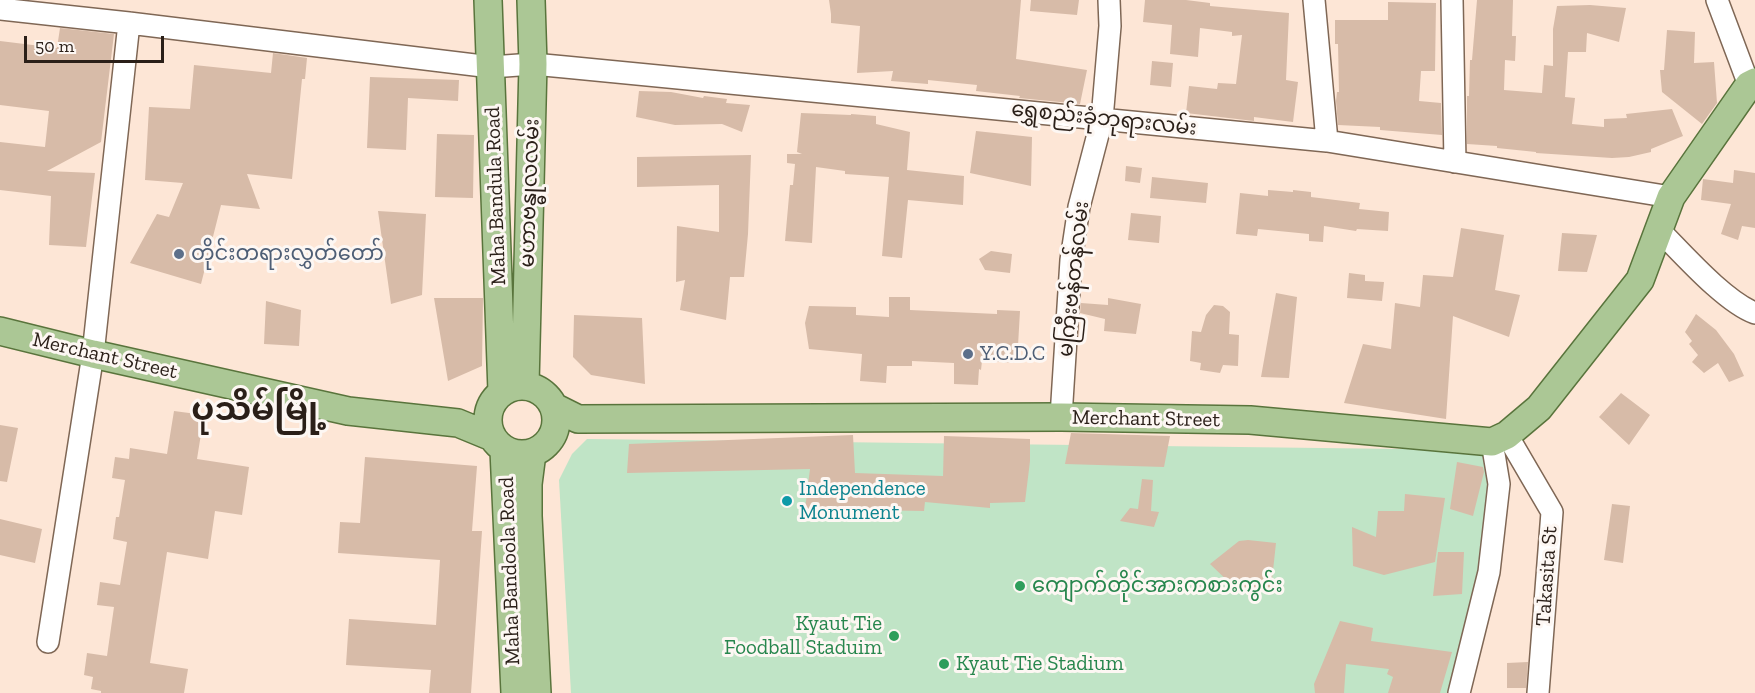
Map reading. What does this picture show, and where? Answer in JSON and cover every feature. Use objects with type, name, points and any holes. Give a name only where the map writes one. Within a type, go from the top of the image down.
[{"type":"main road","name":"Maha Bandula Road","points":[[488,0],[502,415]]},
{"type":"main road","name":"မဟာဗန္ဓုလလမ်း","points":[[502,415],[533,64],[531,0]]},
{"type":"main road","points":[[1500,439],[1539,408],[1640,280],[1671,197],[1752,84]]},
{"type":"main road","name":"Merchant Street","points":[[0,331],[348,411],[458,423],[502,415]]},
{"type":"main road","points":[[542,392],[554,407],[556,416],[552,434],[543,447],[532,453],[522,454],[502,415],[542,392]]},
{"type":"main road","points":[[554,407],[578,418]]},
{"type":"main road","name":"Maha Bandoola Road","points":[[502,415],[515,693]]},
{"type":"main road","name":"Merchant Street","points":[[578,418],[1061,417],[1250,420],[1500,439]]},
{"type":"main road","points":[[552,434],[578,418]]},
{"type":"main road","name":"Maha Bandoola Road","points":[[532,453],[528,484],[528,516],[537,693]]},
{"type":"street","name":"မကြီးဗန်တန်လမ်း","points":[[1061,417],[1071,260],[1079,207],[1102,119],[1110,27],[1109,0]]},
{"type":"street","points":[[1314,0],[1327,141]]},
{"type":"street","points":[[1452,0],[1455,162]]},
{"type":"street","points":[[1717,0],[1752,84]]},
{"type":"street","name":"ရွှေစည်းခုံဘုရားလမ်း","points":[[0,9],[491,67],[533,64],[1327,141],[1671,197]]},
{"type":"street","points":[[48,642],[93,354],[129,23]]},
{"type":"street","points":[[1660,231],[1721,291],[1752,316]]},
{"type":"street","points":[[1459,693],[1489,572],[1499,484],[1500,439]]},
{"type":"street","name":"Takasita St","points":[[1500,439],[1552,512],[1538,693]]},
{"type":"green space","name":"ကျောက်တိုင်အားကစားကွင်း","points":[[587,439],[1484,450],[1506,476],[1447,693],[571,693],[559,480],[572,454]]},
{"type":"building","points":[[829,0],[1021,0],[1016,59],[1087,70],[1080,104],[976,91],[977,85],[928,80],[928,84],[891,81],[893,71],[857,73],[860,26],[831,23]]},
{"type":"building","points":[[1031,0],[1079,0],[1077,15],[1030,11]]},
{"type":"building","points":[[1145,0],[1186,0],[1210,3],[1210,6],[1289,13],[1286,80],[1298,82],[1293,122],[1254,117],[1254,121],[1186,113],[1189,86],[1217,89],[1218,83],[1236,84],[1242,35],[1232,36],[1232,32],[1200,28],[1198,57],[1170,54],[1172,25],[1143,22]]},
{"type":"building","points":[[1477,0],[1513,0],[1512,36],[1516,36],[1515,61],[1505,60],[1504,90],[1542,93],[1544,65],[1553,66],[1553,29],[1557,6],[1590,5],[1626,8],[1619,42],[1587,33],[1586,52],[1568,52],[1565,97],[1575,98],[1572,124],[1604,127],[1604,119],[1627,118],[1626,114],[1672,109],[1683,136],[1651,149],[1651,152],[1612,158],[1536,153],[1497,148],[1497,146],[1467,144],[1467,96],[1469,96],[1470,60],[1472,60]]},
{"type":"building","points":[[1388,2],[1436,3],[1435,71],[1421,71],[1419,101],[1441,103],[1442,135],[1380,130],[1380,127],[1338,125],[1336,101],[1337,92],[1339,92],[1338,44],[1335,44],[1335,20],[1388,20]]},
{"type":"building","points":[[60,28],[114,34],[101,142],[47,171],[95,173],[86,247],[49,245],[51,196],[0,190],[0,142],[45,147],[49,111],[0,105],[0,41],[57,48]]},
{"type":"building","points":[[1667,30],[1695,32],[1694,63],[1714,62],[1717,103],[1702,124],[1662,92],[1660,70],[1664,70]]},
{"type":"building","points":[[273,53],[307,58],[305,79],[302,79],[292,179],[247,174],[260,209],[221,205],[201,284],[130,263],[157,214],[169,217],[183,183],[145,180],[149,107],[190,109],[194,65],[271,73]]},
{"type":"building","points":[[1152,61],[1173,63],[1171,87],[1150,85]]},
{"type":"building","points":[[370,77],[459,80],[458,101],[408,98],[406,150],[367,148]]},
{"type":"building","points":[[639,91],[671,92],[703,98],[704,96],[727,99],[726,103],[750,105],[742,132],[722,124],[675,125],[636,117]]},
{"type":"building","points":[[801,113],[876,116],[876,124],[910,132],[907,170],[964,176],[963,205],[908,200],[902,258],[882,256],[889,177],[845,174],[845,171],[816,167],[812,243],[785,241],[790,185],[793,185],[795,164],[787,163],[787,154],[802,154],[797,152]]},
{"type":"building","points":[[976,131],[1032,137],[1031,186],[970,173]]},
{"type":"building","points":[[437,134],[474,135],[473,198],[435,197]]},
{"type":"building","points":[[751,155],[744,277],[730,277],[726,320],[680,310],[685,280],[676,282],[677,226],[719,232],[719,185],[637,187],[637,157]]},
{"type":"building","points":[[1126,166],[1142,168],[1140,183],[1125,181]]},
{"type":"building","points":[[1734,170],[1755,173],[1755,228],[1742,226],[1738,240],[1721,234],[1731,204],[1701,200],[1703,179],[1733,183]]},
{"type":"building","points":[[1152,177],[1208,183],[1206,203],[1150,198]]},
{"type":"building","points":[[1268,190],[1311,192],[1311,197],[1360,203],[1359,209],[1389,212],[1388,231],[1357,229],[1356,231],[1324,226],[1323,242],[1309,241],[1309,234],[1258,229],[1257,236],[1236,234],[1240,193],[1268,196]]},
{"type":"building","points":[[378,211],[426,214],[422,295],[391,304]]},
{"type":"building","points":[[1131,213],[1161,216],[1159,243],[1128,240]]},
{"type":"building","points":[[1461,228],[1504,235],[1495,290],[1520,295],[1509,337],[1453,316],[1446,419],[1344,403],[1363,344],[1391,349],[1395,303],[1420,307],[1423,275],[1453,277]]},
{"type":"building","points":[[1562,233],[1597,235],[1587,272],[1558,271]]},
{"type":"building","points":[[991,251],[1012,254],[1010,273],[985,270],[979,259]]},
{"type":"building","points":[[1349,273],[1365,275],[1365,281],[1384,282],[1382,301],[1347,298]]},
{"type":"building","points":[[1276,293],[1297,297],[1289,378],[1261,377]]},
{"type":"building","points":[[889,297],[910,297],[910,310],[997,314],[997,310],[1020,311],[1017,363],[982,361],[978,385],[954,384],[954,363],[912,361],[912,366],[887,366],[886,383],[860,381],[862,354],[809,349],[805,323],[809,306],[856,307],[856,315],[889,317]]},
{"type":"building","points":[[434,298],[483,298],[482,366],[448,381]]},
{"type":"building","points":[[1108,298],[1141,304],[1136,334],[1104,331],[1105,319],[1080,313],[1081,303],[1108,305]]},
{"type":"building","points":[[266,301],[301,310],[299,346],[264,344]]},
{"type":"building","points":[[1214,305],[1223,306],[1230,312],[1229,334],[1239,335],[1238,366],[1223,365],[1220,373],[1200,370],[1201,363],[1190,361],[1192,331],[1201,332],[1206,315]]},
{"type":"building","points":[[1696,314],[1716,330],[1734,354],[1744,376],[1729,382],[1718,363],[1704,373],[1692,362],[1698,355],[1689,344],[1692,341],[1685,332]]},
{"type":"building","points":[[574,315],[642,318],[645,384],[591,375],[573,357]]},
{"type":"building","points":[[1621,393],[1650,415],[1629,445],[1599,417]]},
{"type":"building","points":[[174,411],[204,415],[197,459],[249,467],[242,515],[215,511],[208,559],[167,552],[150,663],[188,669],[184,693],[101,693],[101,691],[91,689],[93,677],[84,675],[87,653],[107,656],[114,607],[97,605],[100,582],[120,585],[127,542],[113,539],[125,480],[112,478],[115,457],[129,459],[130,448],[167,454]]},
{"type":"building","points":[[0,425],[18,428],[7,482],[0,481]]},
{"type":"building","points":[[1071,433],[1170,436],[1164,467],[1065,464]]},
{"type":"building","points":[[853,435],[855,473],[943,476],[944,436],[1030,439],[1025,502],[990,503],[990,508],[925,502],[924,511],[805,509],[810,469],[627,473],[629,444]]},
{"type":"building","points":[[365,457],[477,466],[472,531],[482,531],[471,693],[429,693],[431,670],[346,665],[349,619],[436,625],[440,560],[338,553],[340,522],[360,523]]},
{"type":"building","points":[[1457,462],[1483,467],[1484,472],[1473,516],[1450,509]]},
{"type":"building","points":[[1142,479],[1153,480],[1151,511],[1159,512],[1154,527],[1120,521],[1130,508],[1138,509]]},
{"type":"building","points":[[1405,494],[1445,498],[1435,562],[1384,575],[1353,566],[1352,527],[1376,537],[1378,511],[1404,511]]},
{"type":"building","points":[[1612,504],[1630,506],[1623,563],[1604,560]]},
{"type":"building","points":[[0,519],[42,529],[35,563],[0,555]]},
{"type":"building","points":[[1239,541],[1276,543],[1271,589],[1233,586],[1210,564]]},
{"type":"building","points":[[1438,552],[1464,552],[1462,594],[1433,596]]},
{"type":"building","points":[[1340,621],[1373,628],[1371,641],[1452,652],[1440,693],[1388,693],[1393,677],[1387,674],[1389,669],[1346,664],[1344,693],[1315,693],[1314,684]]},
{"type":"building","points":[[1528,662],[1526,688],[1507,688],[1507,663]]},
{"type":"place","name":"တိုင်းတရားလွှတ်တော်","points":[[179,254]]},
{"type":"place","name":"Y.C.D.C","points":[[968,354]]},
{"type":"place","name":"Independence Monument","points":[[787,501]]},
{"type":"place","name":"ကျောက်တိုင်အားကစားကွင်း","points":[[1020,586]]},
{"type":"place","name":"Kyaut Tie Foodball Staduim","points":[[894,636]]},
{"type":"place","name":"Kyaut Tie Stadium","points":[[944,664]]},
{"type":"district","name":"ပုသိမ်မြို့","points":[[259,411]]}]
